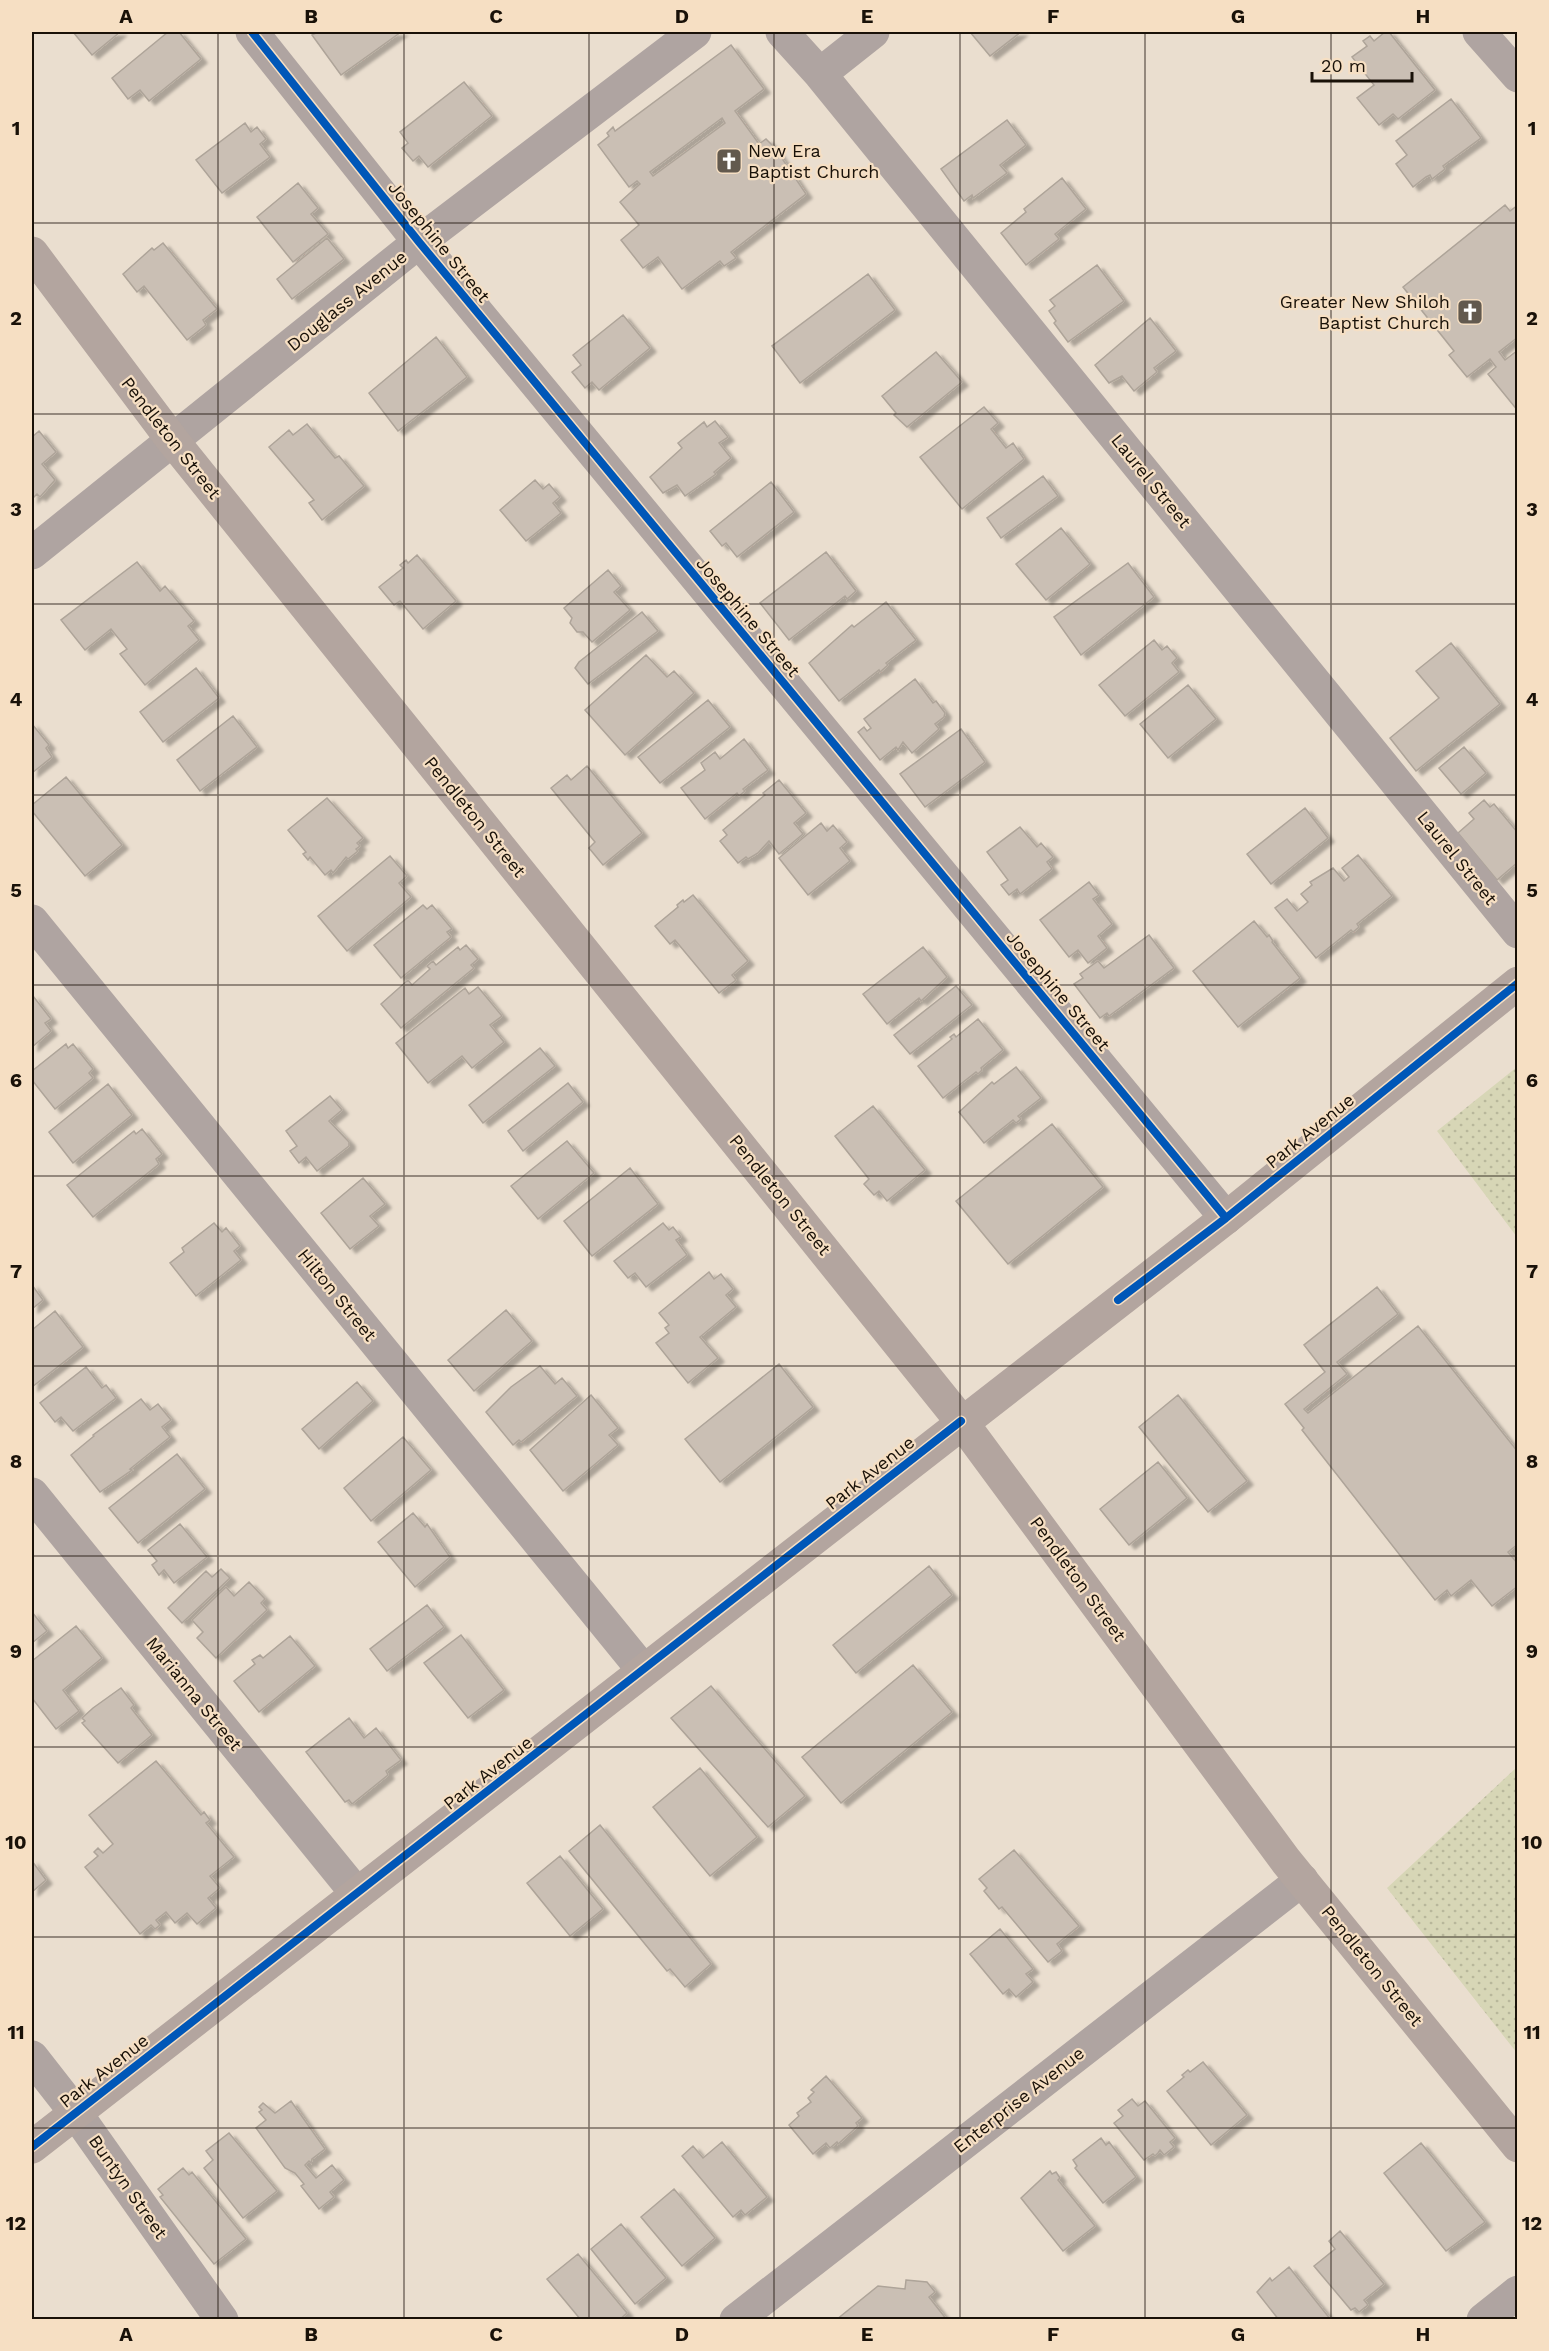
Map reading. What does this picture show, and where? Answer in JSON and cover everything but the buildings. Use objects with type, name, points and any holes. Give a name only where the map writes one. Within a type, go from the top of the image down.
[{"type":"main road","name":"Pendleton Street","points":[[32,253],[172,441],[961,1421],[1302,1880],[1518,2146]]},
{"type":"main road","name":"Park Avenue","points":[[32,2147],[961,1421],[1226,1218],[1518,983]]},
{"type":"street","name":"Josephine Street","points":[[252,32],[419,242],[1226,1218]]},
{"type":"street","name":"Douglass Avenue","points":[[32,553],[419,242],[695,32]]},
{"type":"street","name":"Laurel Street","points":[[782,32],[820,74],[1518,932]]},
{"type":"street","points":[[820,74],[873,32]]},
{"type":"street","points":[[1479,32],[1518,76]]},
{"type":"street","name":"Hilton Street","points":[[32,921],[643,1670]]},
{"type":"street","name":"Marianna Street","points":[[32,1494],[357,1894]]},
{"type":"street","name":"Enterprise Avenue","points":[[736,2319],[1302,1880]]},
{"type":"street","name":"Buntyn Street","points":[[32,2057],[75,2112],[222,2319]]},
{"type":"street","points":[[1483,2319],[1518,2292]]},
{"type":"green space","points":[[1517,1067],[1517,1237],[1437,1131]]},
{"type":"green space","points":[[1517,1767],[1517,2053],[1387,1888]]},
{"type":"cycle path","points":[[252,32],[419,242],[1226,1218]]},
{"type":"cycle path","points":[[1118,1300],[1226,1218],[1518,983]]},
{"type":"cycle path","points":[[32,2147],[961,1421]]},
{"type":"place","name":"New Era Baptist Church","points":[[729,161]]},
{"type":"place","name":"Greater New Shiloh Baptist Church","points":[[1470,312]]}]
